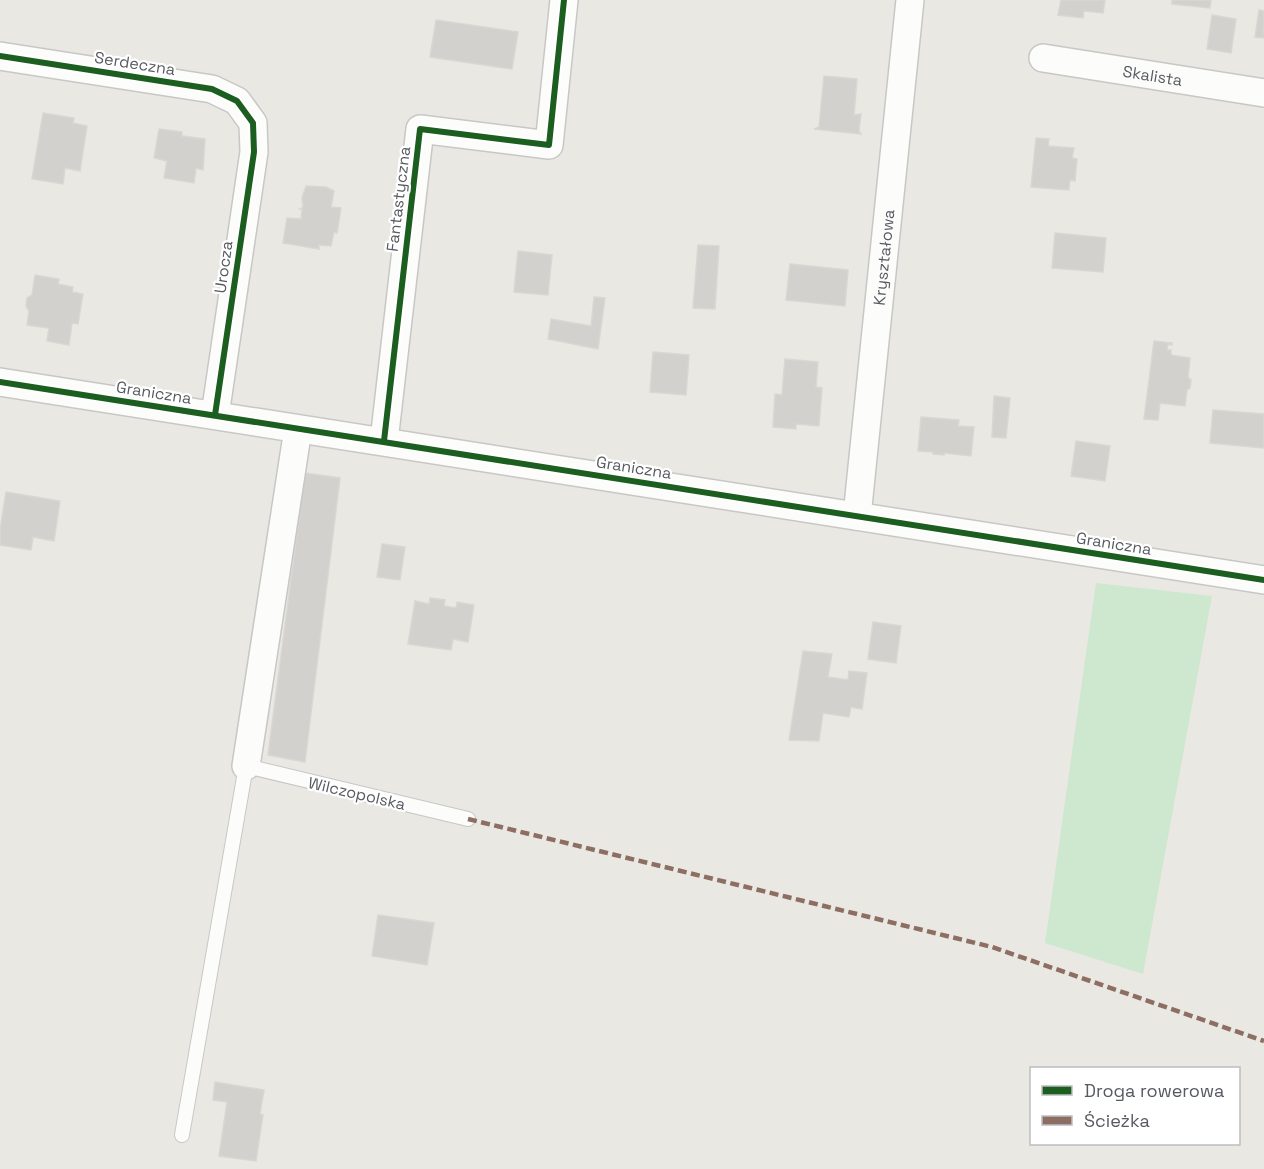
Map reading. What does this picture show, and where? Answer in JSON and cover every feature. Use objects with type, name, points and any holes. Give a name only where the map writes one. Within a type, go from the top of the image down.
[{"type":"street","name":"Fantastyczna","points":[[384,441],[420,129],[549,145],[564,0]]},
{"type":"street","name":"Kryształowa","points":[[857,516],[910,0]]},
{"type":"street","name":"Serdeczna","points":[[0,56],[212,89],[237,101],[253,123]]},
{"type":"street","name":"Skalista","points":[[1042,58],[1264,93]]},
{"type":"street","name":"Urocza","points":[[215,415],[254,152],[253,123]]},
{"type":"street","name":"Graniczna","points":[[0,382],[1264,580]]},
{"type":"street","points":[[246,766],[298,429]]},
{"type":"lane","name":"Wilczopolska","points":[[246,766],[468,819]]},
{"type":"lane","points":[[182,1135],[246,766]]},
{"type":"green space","points":[[1096,583],[1212,596],[1143,974],[1045,943]]},
{"type":"building","points":[[1061,0],[1105,0],[1103,13],[1084,11],[1083,18],[1058,15]]},
{"type":"building","points":[[1172,0],[1211,0],[1210,8],[1172,4]]},
{"type":"building","points":[[1259,10],[1264,11],[1264,38],[1255,37]]},
{"type":"building","points":[[1212,15],[1236,19],[1231,53],[1207,49]]},
{"type":"building","points":[[436,20],[518,32],[512,69],[430,57]]},
{"type":"building","points":[[824,76],[857,79],[854,115],[861,114],[859,131],[861,134],[814,129],[819,127]]},
{"type":"building","points":[[43,113],[74,118],[73,123],[87,126],[80,171],[65,168],[63,184],[32,179]]},
{"type":"building","points":[[159,129],[182,132],[182,136],[205,139],[203,170],[196,168],[194,183],[164,178],[167,161],[154,158]]},
{"type":"building","points":[[1036,138],[1049,139],[1048,146],[1074,148],[1072,158],[1077,159],[1075,181],[1070,180],[1069,190],[1031,187]]},
{"type":"building","points":[[306,186],[326,187],[334,191],[331,207],[341,208],[337,233],[334,232],[331,246],[319,245],[319,249],[283,243],[287,218],[301,219],[302,209],[300,209],[303,207],[302,198]]},
{"type":"building","points":[[1055,233],[1106,238],[1103,272],[1052,268]]},
{"type":"building","points":[[698,245],[719,246],[715,309],[693,308]]},
{"type":"building","points":[[518,251],[552,255],[548,295],[514,292]]},
{"type":"building","points":[[790,264],[848,270],[845,306],[786,300]]},
{"type":"building","points":[[35,275],[59,279],[58,284],[73,287],[72,292],[83,294],[78,324],[72,323],[69,345],[47,341],[49,328],[27,325],[29,311],[26,306],[27,298],[32,295]]},
{"type":"building","points":[[594,297],[605,298],[598,349],[548,339],[551,319],[591,326]]},
{"type":"building","points":[[1154,341],[1172,343],[1172,345],[1168,344],[1167,350],[1171,350],[1171,355],[1190,358],[1188,377],[1191,380],[1185,406],[1160,403],[1158,420],[1144,419]]},
{"type":"building","points":[[653,352],[689,355],[686,395],[650,392]]},
{"type":"building","points":[[785,359],[818,362],[816,387],[822,388],[819,426],[796,424],[796,429],[773,427],[775,394],[782,395]]},
{"type":"building","points":[[994,396],[1010,398],[1006,438],[992,437]]},
{"type":"building","points":[[1213,410],[1264,414],[1264,448],[1210,443]]},
{"type":"building","points":[[921,417],[959,420],[958,426],[974,427],[971,456],[918,451]]},
{"type":"building","points":[[1076,441],[1110,446],[1105,481],[1071,476]]},
{"type":"building","points":[[305,473],[340,478],[305,762],[268,755]]},
{"type":"building","points":[[6,492],[60,501],[54,541],[33,537],[31,550],[0,545]]},
{"type":"building","points":[[382,544],[405,547],[400,580],[377,577]]},
{"type":"building","points":[[430,598],[445,600],[444,606],[456,608],[457,602],[474,605],[468,642],[453,639],[451,650],[408,644],[415,601],[429,604]]},
{"type":"building","points":[[873,622],[901,626],[896,663],[868,659]]},
{"type":"building","points":[[803,651],[832,654],[828,677],[848,680],[849,671],[867,673],[862,709],[851,707],[849,717],[823,713],[819,741],[789,740]]},
{"type":"building","points":[[378,915],[434,923],[427,965],[372,956]]},
{"type":"building","points":[[215,1082],[264,1090],[260,1114],[263,1115],[256,1161],[219,1156],[227,1102],[213,1100]]},
{"type":"marked path","points":[[468,819],[992,947],[1264,1041]]},
{"type":"cycle path","points":[[384,441],[420,129],[549,145],[564,0]]},
{"type":"cycle path","points":[[0,56],[212,89],[237,101],[253,123],[254,152],[215,415]]},
{"type":"cycle path","points":[[0,382],[1264,580]]}]
